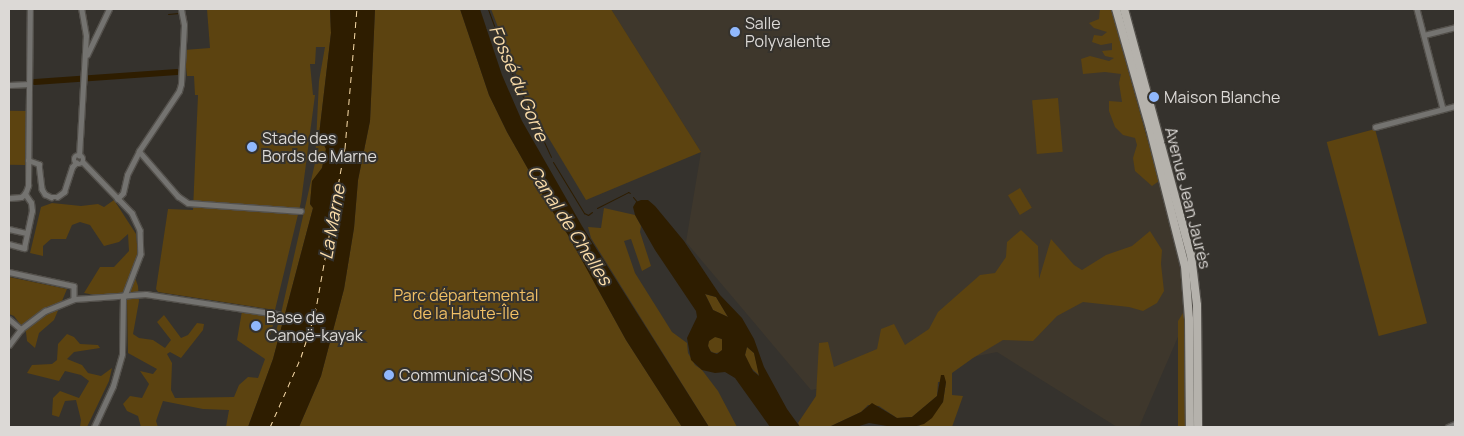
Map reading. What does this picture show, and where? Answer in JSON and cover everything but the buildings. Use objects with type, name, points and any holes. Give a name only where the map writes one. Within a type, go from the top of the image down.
[{"type":"main road","name":"Avenue Jean Jaurès","points":[[1116,9],[1150,128],[1184,266],[1189,319],[1192,427]]},
{"type":"main road","name":"Avenue Jean Jaurès","points":[[1124,9],[1191,255],[1197,305],[1198,427]]},
{"type":"street","points":[[9,198],[21,198],[28,186],[30,9]]},
{"type":"street","points":[[81,9],[86,36],[80,156],[83,162],[132,213],[142,236],[138,266],[124,296],[122,354],[113,386],[94,427]]},
{"type":"street","points":[[85,59],[109,9]]},
{"type":"street","points":[[117,198],[123,193],[127,175],[139,151],[179,92],[184,25],[181,9]]},
{"type":"street","points":[[1417,9],[1443,109]]},
{"type":"street","points":[[1424,35],[1455,26]]},
{"type":"street","points":[[86,36],[94,38]]},
{"type":"street","points":[[9,85],[29,84]]},
{"type":"street","points":[[1375,127],[1455,106]]},
{"type":"street","points":[[139,151],[178,196],[188,203],[301,211]]},
{"type":"street","points":[[28,160],[39,164],[42,189],[45,194],[57,197],[64,192],[72,167],[76,163],[76,158],[80,156]]},
{"type":"street","points":[[76,163],[80,164],[83,162]]},
{"type":"street","points":[[9,244],[24,248],[32,206],[25,194]]},
{"type":"street","points":[[9,229],[27,233]]},
{"type":"street","points":[[9,272],[74,286],[74,299]]},
{"type":"street","points":[[9,345],[21,329],[45,311],[74,299],[156,296],[277,314]]},
{"type":"street","points":[[9,319],[21,329]]},
{"type":"street","points":[[1448,427],[1455,424]]},
{"type":"shaded area","points":[[611,9],[1111,9],[1176,236],[1184,273],[1187,316],[1139,427],[1117,427],[997,352],[811,390],[686,242],[701,152]]},
{"type":"green space","name":"Stade des Bords de Marne","points":[[207,9],[330,9],[331,33],[319,135],[326,149],[322,168],[312,182],[310,204],[313,208],[273,359],[248,427],[226,427],[229,410],[203,409],[163,401],[156,421],[158,427],[141,427],[138,416],[127,411],[123,404],[130,396],[142,398],[149,384],[140,371],[153,374],[157,369],[128,353],[127,301],[84,293],[100,267],[114,267],[129,251],[128,234],[119,242],[104,246],[90,225],[80,222],[72,225],[66,239],[51,239],[43,246],[43,256],[30,253],[41,207],[52,203],[81,206],[98,204],[104,207],[114,200],[136,234],[138,254],[133,272],[138,286],[139,301],[133,334],[139,338],[153,340],[165,348],[171,340],[157,322],[164,315],[181,338],[188,335],[197,323],[204,324],[203,330],[181,358],[170,352],[167,354],[172,363],[171,390],[175,398],[234,397],[239,385],[248,377],[258,378],[265,359],[237,340],[242,311],[275,318],[269,339],[273,340],[280,318],[315,163],[319,81],[325,47],[316,47],[315,64],[310,64],[313,95],[315,95],[301,202],[275,310],[158,292],[156,289],[168,209],[193,210],[198,95],[195,95],[194,76],[187,76],[184,50],[210,48]]},
{"type":"green space","name":"Parc départemental de la Haute-Île","points":[[375,9],[460,9],[489,95],[507,132],[549,206],[568,235],[626,340],[682,427],[299,427],[321,376],[344,289],[354,228],[358,180],[370,121]]},
{"type":"green space","points":[[491,9],[611,9],[701,152],[586,200],[527,102]]},
{"type":"green space","points":[[1100,9],[1111,9],[1159,181],[1152,186],[1135,171],[1133,158],[1137,145],[1135,138],[1123,135],[1115,127],[1109,111],[1109,101],[1122,102],[1119,83],[1121,74],[1105,72],[1083,74],[1081,59],[1090,56],[1109,61],[1114,58],[1105,56],[1102,51],[1112,50],[1112,43],[1101,45],[1092,42],[1094,35],[1102,36],[1107,32],[1094,28],[1089,23],[1099,19]]},
{"type":"green space","points":[[1058,98],[1063,152],[1037,154],[1032,100]]},
{"type":"green space","points":[[9,111],[26,111],[25,165],[9,165]]},
{"type":"green space","points":[[1375,129],[1427,323],[1379,336],[1327,142]]},
{"type":"green space","points":[[1020,188],[1032,208],[1020,215],[1008,195]]},
{"type":"green space","points":[[604,208],[635,215],[641,226],[640,232],[651,266],[642,271],[631,239],[624,241],[635,273],[672,332],[687,343],[688,353],[695,365],[702,370],[718,391],[737,427],[709,427],[591,238],[588,227],[601,228]]},
{"type":"green space","points":[[1021,230],[1038,246],[1039,279],[1051,239],[1074,265],[1082,270],[1106,255],[1132,246],[1150,231],[1162,250],[1161,264],[1164,291],[1157,303],[1143,311],[1129,307],[1083,302],[1057,316],[1033,341],[1003,340],[973,358],[952,373],[952,395],[963,396],[952,427],[913,427],[919,426],[943,402],[946,382],[938,382],[937,396],[912,417],[897,418],[879,406],[868,405],[861,412],[829,427],[800,427],[798,423],[816,396],[819,343],[828,342],[834,367],[877,349],[881,329],[894,324],[905,345],[929,329],[938,312],[980,275],[995,273],[1006,257],[1007,242]]},
{"type":"green space","points":[[9,277],[67,289],[54,320],[39,333],[35,348],[27,341],[26,332],[14,316],[9,314]]},
{"type":"green space","points":[[705,294],[716,297],[728,317],[713,310]]},
{"type":"green space","points":[[1183,313],[1187,316],[1188,427],[1178,427],[1178,321]]},
{"type":"green space","points":[[67,334],[74,337],[80,344],[98,345],[100,348],[74,352],[67,359],[82,365],[88,373],[101,376],[112,368],[109,381],[87,427],[80,427],[81,420],[76,400],[65,401],[59,417],[52,415],[53,398],[60,391],[79,398],[89,381],[81,375],[65,371],[59,381],[27,373],[32,365],[52,364],[57,360],[58,344]]},
{"type":"green space","points":[[716,337],[722,339],[724,345],[722,351],[716,353],[710,351],[708,345],[710,339]]},
{"type":"green space","points":[[747,347],[754,353],[760,376],[750,367],[745,355]]},
{"type":"water","name":"La Marne","points":[[330,9],[375,9],[370,121],[358,180],[354,228],[344,289],[321,376],[299,427],[248,427],[273,359],[313,208],[310,204],[312,181],[322,168],[326,149],[319,135],[331,33]]},
{"type":"water","name":"Canal de Chelles","points":[[460,9],[480,9],[502,75],[522,121],[582,226],[709,427],[682,427],[626,340],[568,235],[549,206],[507,132],[489,95]]},
{"type":"water","points":[[648,200],[655,206],[684,241],[720,295],[742,318],[754,339],[764,367],[787,409],[800,427],[770,427],[735,378],[725,372],[715,373],[702,370],[691,360],[687,338],[697,317],[696,311],[655,250],[635,215],[633,207],[636,202]],"holes":[[[705,294],[716,297],[728,317],[713,310]],[[715,337],[722,339],[722,350],[717,354],[711,352],[708,346],[709,341]],[[747,347],[754,353],[759,376],[753,371],[745,355]]]},
{"type":"water","points":[[941,375],[944,375],[946,382],[943,402],[932,418],[924,424],[913,427],[893,427],[869,423],[856,427],[829,427],[861,412],[872,403],[897,418],[912,417],[937,396]]},
{"type":"waterway","name":"Fossé du Gorre","points":[[488,9],[510,69],[551,157]]},
{"type":"waterway","points":[[168,14],[179,13]]},
{"type":"waterway","points":[[35,82],[177,72]]},
{"type":"waterway","name":"Fossé du Gorre","points":[[553,162],[584,213],[588,215],[592,212]]},
{"type":"waterway","name":"Fossé du Gorre","points":[[597,208],[628,192],[630,193]]},
{"type":"waterway","name":"Fossé du Gorre","points":[[633,197],[637,202]]},
{"type":"ferry route","points":[[270,427],[301,357],[315,314],[345,148],[357,9]]},
{"type":"place","name":"Salle Polyvalente","points":[[735,32]]},
{"type":"place","name":"Maison Blanche","points":[[1154,97]]},
{"type":"place","name":"Stade des Bords de Marne","points":[[252,147]]},
{"type":"place","name":"Base de Canoë-kayak","points":[[256,326]]},
{"type":"place","name":"Communica'SONS","points":[[389,375]]}]
